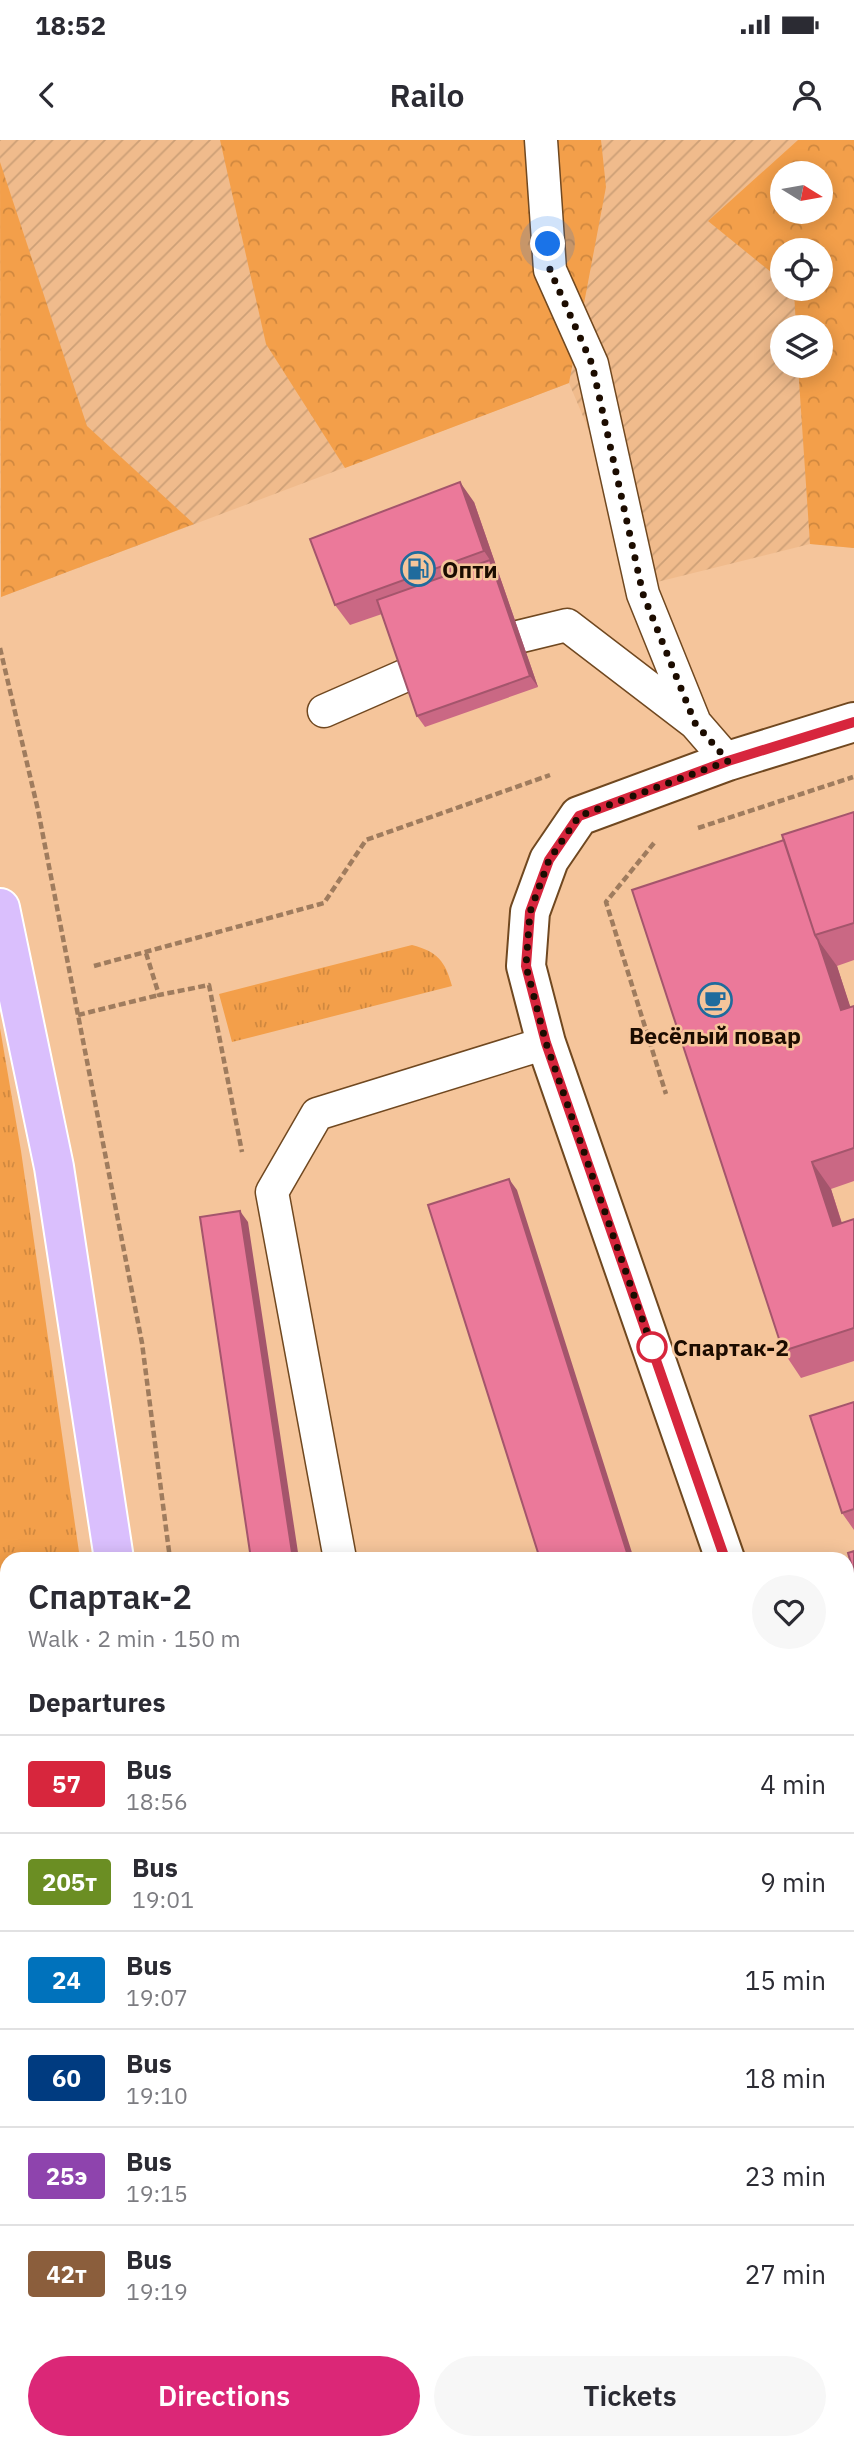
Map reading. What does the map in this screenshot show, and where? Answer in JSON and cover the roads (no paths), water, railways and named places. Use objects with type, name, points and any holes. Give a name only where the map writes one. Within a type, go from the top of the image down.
[{"type":"main road","points":[[0,908],[54,1167],[113,1552]]},
{"type":"street","points":[[722,1552],[546,1043],[526,966],[530,912],[549,860],[579,816],[728,761],[854,722]]},
{"type":"lane","points":[[541,140],[550,270],[592,364],[643,594],[695,723]]},
{"type":"lane","points":[[489,645],[567,625],[695,723],[728,761]]},
{"type":"lane","points":[[324,711],[404,676]]},
{"type":"lane","points":[[339,1552],[272,1192],[317,1114],[546,1043]]},
{"type":"place","name":"Опти","points":[[418,569]]},
{"type":"place","name":"Весёлый повар","points":[[715,1000]]},
{"type":"place","name":"Спартак-2","points":[[652,1347]]}]
